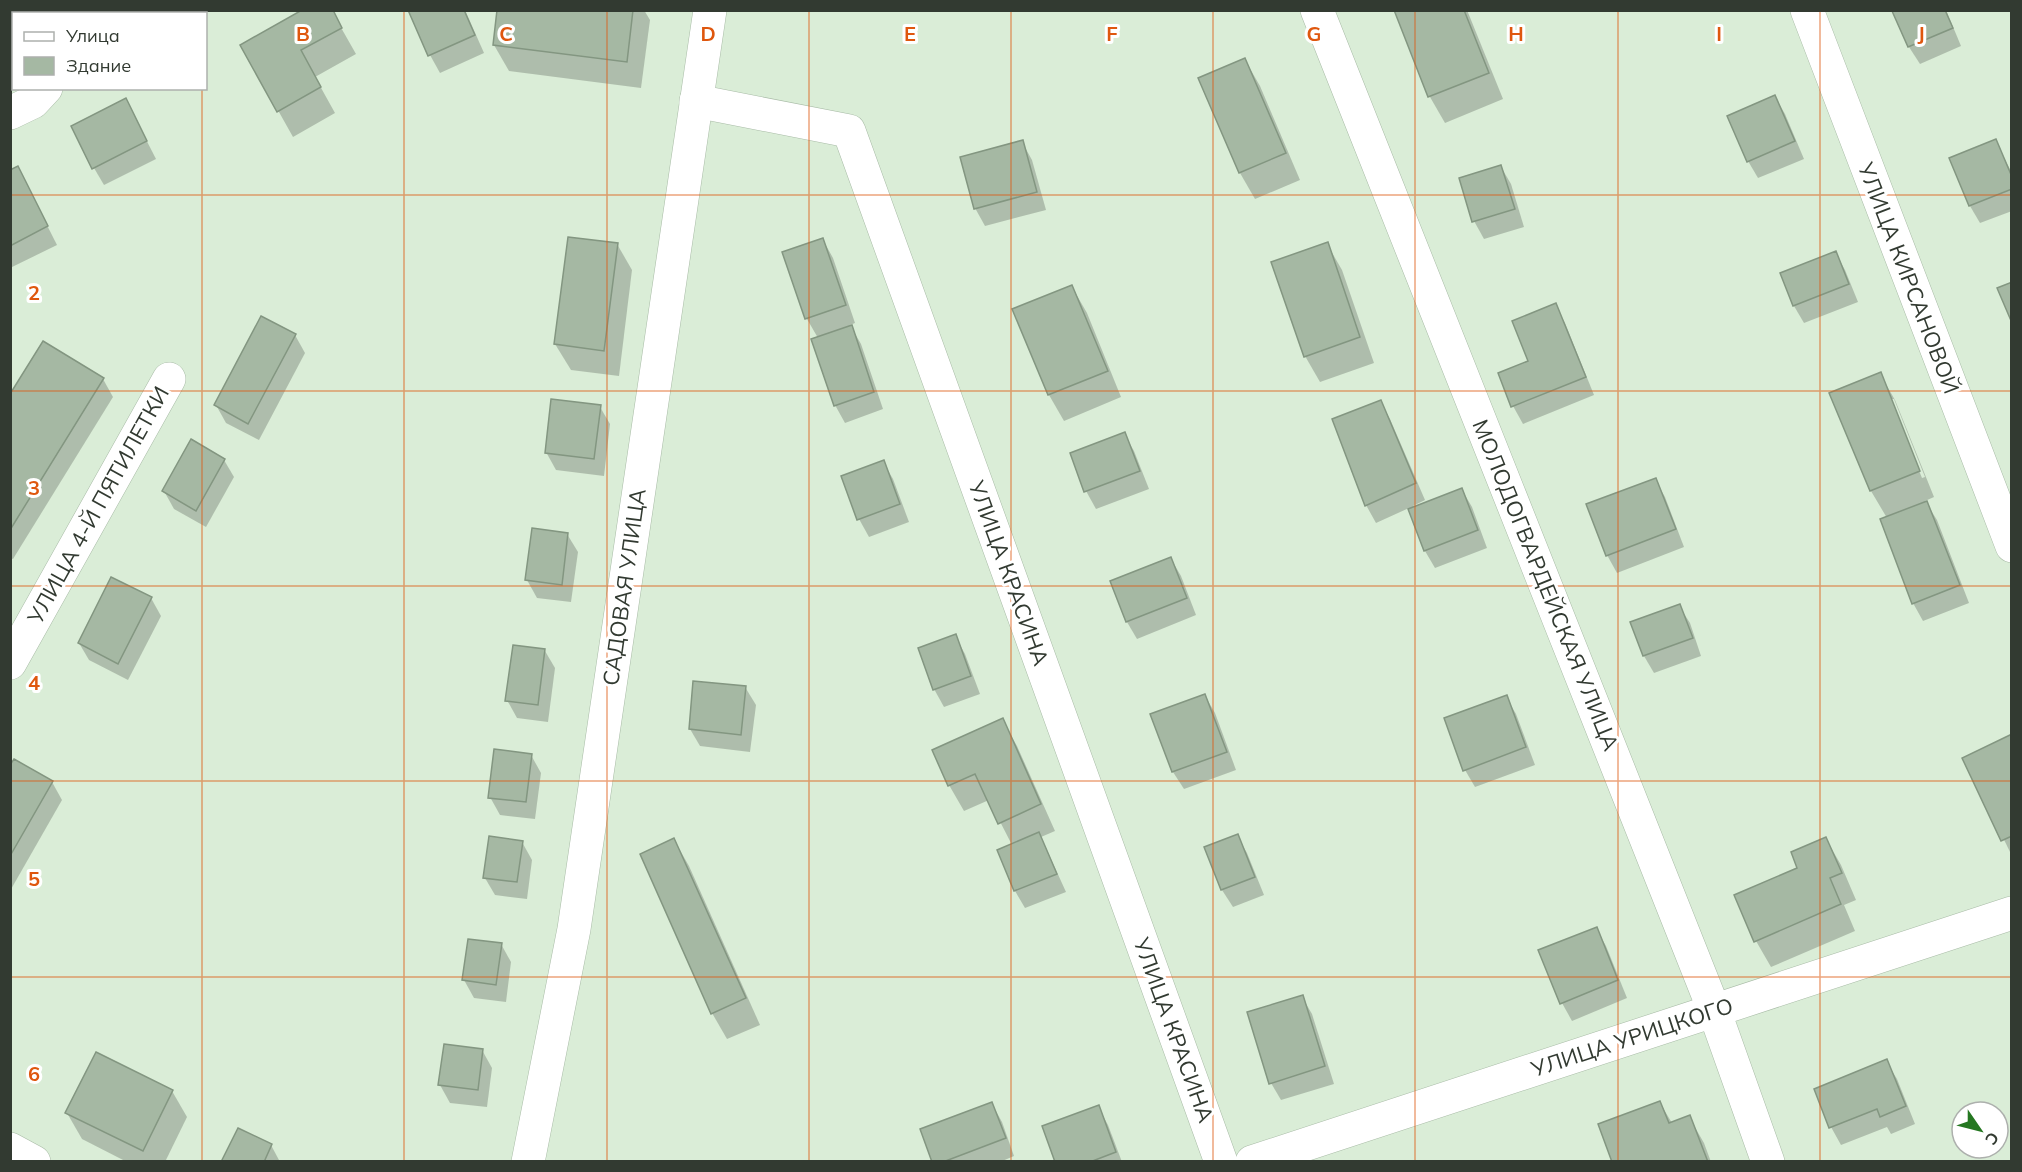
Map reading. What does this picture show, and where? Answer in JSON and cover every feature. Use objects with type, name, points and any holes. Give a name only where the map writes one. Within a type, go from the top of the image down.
[{"type":"street","name":"САДОВАЯ УЛИЦА","points":[[528,1161],[574,929],[710,10]]},
{"type":"street","name":"МОЛОДОГВАРДЕЙСКАЯ УЛИЦА","points":[[1317,10],[1714,1010],[1768,1161]]},
{"type":"street","name":"УЛИЦА КИРСАНОВОЙ","points":[[1806,10],[2012,546]]},
{"type":"street","points":[[10,113],[33,102],[44,90]]},
{"type":"street","name":"УЛИЦА КРАСИНА","points":[[696,101],[849,131],[1221,1161]]},
{"type":"street","name":"УЛИЦА 4-Й ПЯТИЛЕТКИ","points":[[10,663],[169,378]]},
{"type":"street","name":"УЛИЦА УРИЦКОГО","points":[[1252,1161],[2012,913]]},
{"type":"street","points":[[10,1149],[34,1161]]},
{"type":"building","points":[[16,10],[80,10],[81,12],[16,12]]},
{"type":"building","points":[[302,10],[333,10],[342,28],[301,50],[321,87],[277,112],[240,45]]},
{"type":"building","points":[[408,10],[464,10],[475,35],[428,56]]},
{"type":"building","points":[[497,10],[633,10],[627,62],[493,45]]},
{"type":"building","points":[[1394,10],[1464,10],[1489,73],[1428,97]]},
{"type":"building","points":[[1945,10],[1953,28],[1908,47],[1892,11]]},
{"type":"building","points":[[1245,58],[1286,153],[1239,173],[1198,78]]},
{"type":"building","points":[[1775,95],[1795,141],[1747,162],[1727,116]]},
{"type":"building","points":[[126,98],[147,141],[92,169],[71,126]]},
{"type":"building","points":[[1996,139],[2012,177],[2012,189],[1969,206],[1949,158]]},
{"type":"building","points":[[1023,140],[1037,192],[974,209],[960,157]]},
{"type":"building","points":[[1501,165],[1515,209],[1472,222],[1459,178]]},
{"type":"building","points":[[18,166],[48,226],[10,246],[10,170]]},
{"type":"building","points":[[568,237],[618,243],[604,351],[554,344]]},
{"type":"building","points":[[823,238],[846,305],[805,319],[782,252]]},
{"type":"building","points":[[1328,242],[1360,337],[1304,357],[1271,262]]},
{"type":"building","points":[[1836,251],[1849,284],[1793,306],[1780,273]]},
{"type":"building","points":[[2012,282],[2012,323],[1997,288]]},
{"type":"building","points":[[1072,285],[1108,371],[1048,395],[1012,309]]},
{"type":"building","points":[[1556,303],[1586,377],[1511,407],[1498,373],[1528,361],[1512,321]]},
{"type":"building","points":[[261,316],[296,334],[248,424],[214,405]]},
{"type":"building","points":[[852,325],[874,392],[834,406],[811,339]]},
{"type":"building","points":[[43,341],[104,378],[10,530],[10,394]]},
{"type":"building","points":[[1881,372],[1920,471],[1870,491],[1829,393]]},
{"type":"building","points":[[551,399],[601,405],[594,459],[545,453]]},
{"type":"building","points":[[1381,400],[1416,483],[1365,506],[1332,419]]},
{"type":"building","points":[[1125,432],[1140,471],[1084,492],[1070,453]]},
{"type":"building","points":[[191,439],[225,459],[196,511],[162,491]]},
{"type":"building","points":[[884,460],[900,504],[857,520],[841,476]]},
{"type":"building","points":[[1656,478],[1676,529],[1606,556],[1586,504]]},
{"type":"building","points":[[1462,488],[1478,530],[1424,551],[1408,509]]},
{"type":"building","points":[[1927,501],[1960,585],[1912,604],[1880,519]]},
{"type":"building","points":[[532,528],[568,533],[562,585],[525,580]]},
{"type":"building","points":[[1171,557],[1187,598],[1126,622],[1110,581]]},
{"type":"building","points":[[111,577],[152,597],[118,664],[78,643]]},
{"type":"building","points":[[1680,604],[1693,638],[1643,656],[1630,622]]},
{"type":"building","points":[[956,634],[971,676],[933,690],[918,648]]},
{"type":"building","points":[[513,645],[545,649],[538,705],[505,701]]},
{"type":"building","points":[[693,681],[746,686],[741,735],[689,729]]},
{"type":"building","points":[[1205,694],[1227,752],[1172,772],[1150,714]]},
{"type":"building","points":[[1507,695],[1526,747],[1463,771],[1444,718]]},
{"type":"building","points":[[1003,718],[1041,804],[998,824],[975,774],[948,786],[932,750]]},
{"type":"building","points":[[2012,734],[2012,836],[2001,841],[1962,758]]},
{"type":"building","points":[[494,749],[532,754],[526,802],[488,798]]},
{"type":"building","points":[[14,759],[53,781],[10,856],[10,765]]},
{"type":"building","points":[[1039,832],[1057,874],[1014,891],[997,850]]},
{"type":"building","points":[[1238,834],[1255,877],[1221,890],[1204,847]]},
{"type":"building","points":[[489,836],[523,841],[517,882],[483,878]]},
{"type":"building","points":[[1826,837],[1842,873],[1830,878],[1841,904],[1754,942],[1734,895],[1797,868],[1791,852]]},
{"type":"building","points":[[674,838],[746,998],[711,1014],[640,854]]},
{"type":"building","points":[[1597,927],[1618,980],[1560,1004],[1538,950]]},
{"type":"building","points":[[468,939],[502,943],[496,985],[462,980]]},
{"type":"building","points":[[1303,995],[1325,1066],[1269,1084],[1247,1012]]},
{"type":"building","points":[[444,1044],[483,1049],[478,1090],[438,1085]]},
{"type":"building","points":[[96,1052],[173,1090],[143,1151],[65,1113]]},
{"type":"building","points":[[1887,1059],[1906,1106],[1880,1117],[1877,1109],[1829,1128],[1814,1089]]},
{"type":"building","points":[[1660,1101],[1669,1123],[1690,1115],[1708,1162],[1612,1162],[1598,1124]]},
{"type":"building","points":[[992,1102],[1006,1138],[943,1162],[932,1162],[920,1129]]},
{"type":"building","points":[[1099,1105],[1116,1152],[1090,1162],[1055,1162],[1042,1126]]},
{"type":"building","points":[[238,1128],[272,1144],[264,1162],[221,1162]]}]
